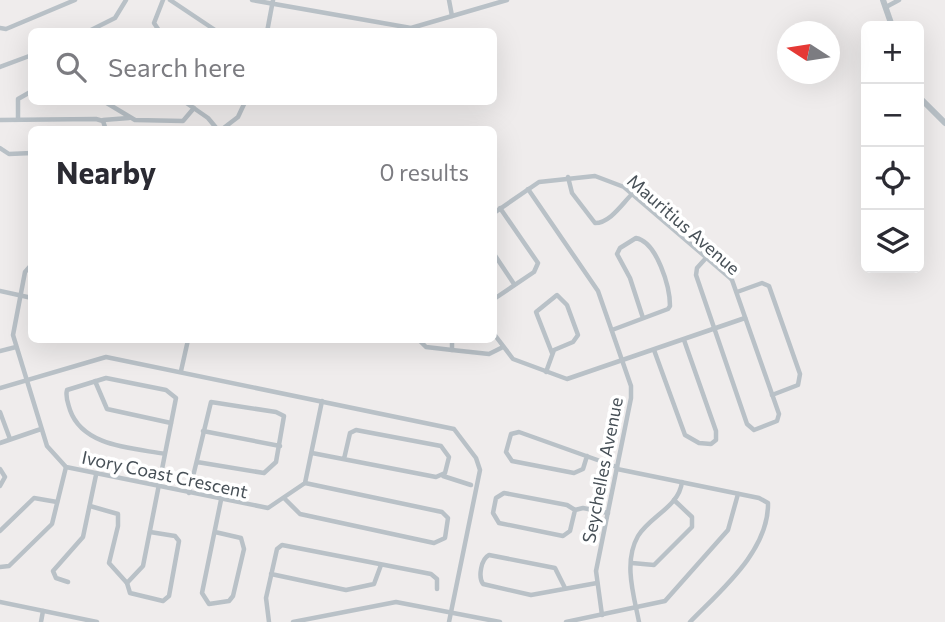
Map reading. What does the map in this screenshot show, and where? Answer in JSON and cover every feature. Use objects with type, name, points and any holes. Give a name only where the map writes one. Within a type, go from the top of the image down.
[{"type":"street","points":[[0,28],[6,29],[75,0]]},
{"type":"street","points":[[95,28],[112,20],[126,0]]},
{"type":"street","points":[[157,28],[154,23],[163,0]]},
{"type":"street","points":[[170,0],[212,28]]},
{"type":"street","points":[[252,0],[409,28]]},
{"type":"street","points":[[449,0],[452,16]]},
{"type":"street","points":[[417,28],[507,0]]},
{"type":"street","points":[[890,21],[885,4],[899,0]]},
{"type":"street","points":[[268,28],[273,2]]},
{"type":"street","points":[[0,67],[28,56]]},
{"type":"street","points":[[18,119],[18,99],[28,94]]},
{"type":"street","points":[[924,102],[945,123]]},
{"type":"street","points":[[110,105],[130,118]]},
{"type":"street","points":[[190,105],[215,126]]},
{"type":"street","points":[[226,126],[237,119],[244,105]]},
{"type":"street","points":[[0,120],[130,118],[180,122],[186,119],[194,108]]},
{"type":"street","points":[[102,120],[104,126]]},
{"type":"street","points":[[0,148],[9,154],[28,153]]},
{"type":"street","name":"Mauritius Avenue","points":[[497,210],[539,182],[593,175],[622,186],[731,279],[778,411],[779,418],[774,424],[758,430],[749,427],[715,329]]},
{"type":"street","points":[[568,177],[572,193],[595,223],[601,223],[612,215],[632,194]]},
{"type":"street","name":"Seychelles Avenue","points":[[528,189],[596,286],[632,392],[596,571],[602,615]]},
{"type":"street","points":[[497,297],[535,271],[538,263],[500,208]]},
{"type":"street","points":[[612,330],[668,309],[671,302],[655,256],[644,241],[636,238],[620,248],[617,254],[630,278],[643,318]]},
{"type":"street","points":[[497,258],[514,284]]},
{"type":"street","points":[[706,258],[696,273],[715,329]]},
{"type":"street","name":"Ivory Coast Crescent","points":[[28,267],[12,330],[50,452],[66,467],[264,508],[305,483]]},
{"type":"street","points":[[737,292],[762,283],[769,286],[800,374],[798,385],[772,395]]},
{"type":"street","points":[[0,291],[28,297]]},
{"type":"street","points":[[546,372],[552,353],[536,312],[557,295],[567,305],[578,335],[573,342],[552,353]]},
{"type":"street","points":[[497,339],[513,359],[569,379],[746,318]]},
{"type":"street","points":[[654,350],[685,435],[699,443],[711,444],[716,440],[716,431],[684,340]]},
{"type":"street","points":[[181,371],[187,343]]},
{"type":"street","points":[[422,343],[426,347],[489,354],[503,348]]},
{"type":"street","points":[[452,343],[452,351]]},
{"type":"street","points":[[0,351],[16,347]]},
{"type":"street","points":[[0,388],[101,357],[447,426],[459,433],[476,458],[479,476],[449,622]]},
{"type":"street","points":[[127,583],[141,570],[160,487],[176,398],[172,392],[113,379],[94,381],[71,388],[66,393],[76,421],[100,441],[165,454]]},
{"type":"street","points":[[94,381],[107,409],[171,424]]},
{"type":"street","points":[[189,493],[208,406],[213,401],[279,413],[284,418],[275,464],[264,473],[197,462]]},
{"type":"street","points":[[284,498],[300,514],[431,542],[440,542],[444,538],[448,518],[442,512],[305,483],[322,401]]},
{"type":"street","points":[[0,412],[10,439]]},
{"type":"street","points":[[0,443],[41,429]]},
{"type":"street","points":[[344,459],[350,433],[358,430],[443,448],[449,457],[443,477]]},
{"type":"street","points":[[203,431],[280,446]]},
{"type":"street","points":[[587,456],[583,469],[574,473],[512,461],[506,452],[510,434],[519,432],[587,456],[617,468],[768,503],[759,538],[736,574],[690,622]]},
{"type":"street","points":[[312,453],[443,477],[471,485]]},
{"type":"street","points":[[0,567],[9,566],[52,524],[66,467]]},
{"type":"street","points":[[0,468],[5,477],[0,486]]},
{"type":"street","points":[[68,582],[56,578],[53,570],[83,537],[96,475]]},
{"type":"street","points":[[639,622],[630,574],[639,536],[674,500],[682,482]]},
{"type":"street","points":[[575,510],[570,531],[563,536],[499,523],[493,513],[496,498],[504,493],[567,505],[575,510],[583,508],[608,513]]},
{"type":"street","points":[[566,622],[665,601],[706,557],[730,526],[738,494]]},
{"type":"street","points":[[0,531],[34,498],[57,502]]},
{"type":"street","points":[[215,532],[241,538],[244,549],[233,596],[229,601],[209,604],[202,593],[221,500]]},
{"type":"street","points":[[632,563],[654,565],[692,527],[692,517],[674,500]]},
{"type":"street","points":[[90,506],[118,514],[118,526],[109,564],[127,583],[128,590],[134,595],[163,601],[169,596],[179,541],[175,536],[150,531]]},
{"type":"street","points":[[270,622],[266,600],[276,549],[283,545],[434,575],[437,589]]},
{"type":"street","points":[[565,588],[555,568],[489,555],[484,559],[480,579],[486,585],[529,595],[597,583]]},
{"type":"street","points":[[271,574],[349,590],[374,584],[381,565]]},
{"type":"street","points":[[0,602],[75,620],[97,622]]},
{"type":"street","points":[[293,622],[393,602],[500,622]]},
{"type":"street","points":[[41,622],[43,611]]}]
